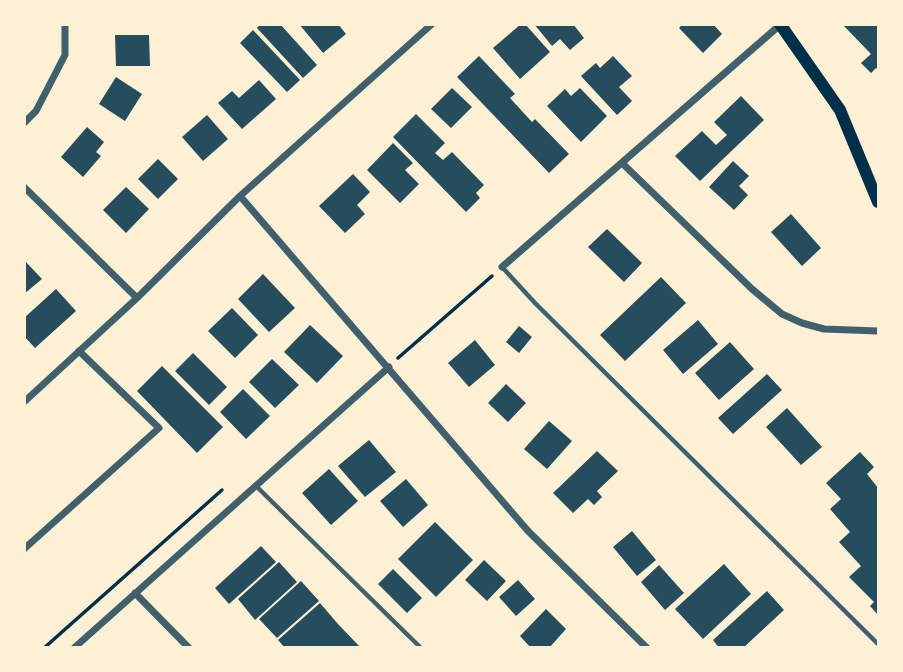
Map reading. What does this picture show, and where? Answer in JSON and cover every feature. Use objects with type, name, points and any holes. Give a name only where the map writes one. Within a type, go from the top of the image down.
[{"type":"main road","points":[[780,25],[840,110],[878,202]]},
{"type":"street","points":[[24,123],[36,111],[65,55],[65,24]]},
{"type":"street","points":[[24,402],[137,298],[240,196],[432,24]]},
{"type":"street","points":[[502,267],[780,25]]},
{"type":"street","points":[[622,163],[752,289],[782,314],[824,329],[878,331]]},
{"type":"street","points":[[24,187],[137,298]]},
{"type":"street","points":[[240,196],[528,531],[647,648]]},
{"type":"street","points":[[24,549],[159,428],[79,351]]},
{"type":"street","points":[[74,648],[389,367]]},
{"type":"street","points":[[135,593],[189,648]]},
{"type":"lane","points":[[502,267],[535,303],[878,643]]},
{"type":"lane","points":[[255,486],[421,648]]},
{"type":"path","points":[[389,367],[502,267]]},
{"type":"path","points":[[44,648],[222,490]]},
{"type":"building","points":[[260,24],[280,24],[317,65],[303,78],[257,28]]},
{"type":"building","points":[[299,24],[338,24],[346,34],[323,53]]},
{"type":"building","points":[[521,24],[525,24],[550,52],[520,79],[493,48]]},
{"type":"building","points":[[534,24],[573,24],[584,38],[570,50],[560,39],[552,46]]},
{"type":"building","points":[[683,24],[713,24],[722,34],[703,53],[679,28]]},
{"type":"building","points":[[842,24],[878,24],[878,70],[876,68],[871,73],[861,63],[871,54]]},
{"type":"building","points":[[253,30],[300,80],[287,92],[240,43]]},
{"type":"building","points":[[115,35],[149,35],[150,66],[116,66]]},
{"type":"building","points":[[479,56],[515,94],[510,98],[532,122],[535,119],[569,154],[549,173],[457,77]]},
{"type":"building","points":[[613,56],[632,76],[619,87],[632,101],[617,115],[581,76],[596,63],[600,68]]},
{"type":"building","points":[[116,77],[142,94],[125,121],[99,104]]},
{"type":"building","points":[[259,80],[276,99],[242,129],[218,103],[232,91],[239,98]]},
{"type":"building","points":[[452,88],[472,107],[451,128],[431,109]]},
{"type":"building","points":[[580,88],[607,116],[581,142],[547,106],[565,89],[571,96]]},
{"type":"building","points":[[741,96],[764,120],[700,181],[675,156],[702,131],[716,145],[727,135],[714,122]]},
{"type":"building","points":[[416,114],[445,143],[435,153],[443,160],[452,152],[484,185],[476,193],[480,198],[466,212],[393,137]]},
{"type":"building","points":[[207,115],[228,139],[203,161],[182,137]]},
{"type":"building","points":[[87,127],[104,142],[96,152],[101,156],[83,177],[61,157]]},
{"type":"building","points":[[393,143],[413,163],[405,170],[419,184],[400,203],[367,170]]},
{"type":"building","points":[[158,159],[178,179],[158,199],[138,179]]},
{"type":"building","points":[[733,161],[749,176],[739,186],[748,195],[734,210],[709,187]]},
{"type":"building","points":[[353,174],[370,192],[357,205],[365,214],[345,233],[319,206]]},
{"type":"building","points":[[126,187],[149,209],[126,233],[103,210]]},
{"type":"building","points":[[791,214],[821,248],[802,266],[771,232]]},
{"type":"building","points":[[607,229],[642,263],[624,282],[588,247]]},
{"type":"building","points":[[24,260],[42,279],[24,294]]},
{"type":"building","points":[[263,274],[295,308],[269,332],[238,299]]},
{"type":"building","points":[[661,277],[686,303],[625,361],[600,335]]},
{"type":"building","points":[[56,289],[76,311],[35,348],[24,336],[24,318]]},
{"type":"building","points":[[232,308],[258,335],[235,358],[208,331]]},
{"type":"building","points":[[698,320],[718,344],[683,374],[663,350]]},
{"type":"building","points":[[310,325],[343,356],[317,383],[284,352]]},
{"type":"building","points":[[519,326],[532,337],[519,353],[506,342]]},
{"type":"building","points":[[475,340],[495,365],[469,387],[448,363]]},
{"type":"building","points":[[730,342],[754,369],[719,400],[695,373]]},
{"type":"building","points":[[193,353],[227,387],[209,405],[175,371]]},
{"type":"building","points":[[272,359],[299,385],[275,408],[249,382]]},
{"type":"building","points":[[162,366],[223,427],[197,453],[137,391]]},
{"type":"building","points":[[767,374],[782,390],[733,434],[718,418]]},
{"type":"building","points":[[506,384],[526,403],[508,422],[488,403]]},
{"type":"building","points":[[243,389],[270,416],[246,439],[220,412]]},
{"type":"building","points":[[787,408],[822,447],[801,465],[766,427]]},
{"type":"building","points":[[549,421],[572,441],[547,469],[524,449]]},
{"type":"building","points":[[369,440],[396,472],[365,497],[338,466]]},
{"type":"building","points":[[597,451],[618,471],[597,491],[602,497],[594,505],[588,499],[573,513],[553,493]]},
{"type":"building","points":[[860,452],[874,467],[867,474],[878,488],[878,615],[870,606],[874,602],[849,577],[861,566],[839,542],[850,532],[830,509],[841,499],[826,483]]},
{"type":"building","points":[[329,469],[358,501],[331,525],[302,493]]},
{"type":"building","points":[[406,479],[428,505],[403,527],[380,501]]},
{"type":"building","points":[[435,522],[473,560],[436,597],[398,559]]},
{"type":"building","points":[[632,531],[656,560],[637,576],[613,547]]},
{"type":"building","points":[[261,546],[276,562],[229,604],[215,588]]},
{"type":"building","points":[[484,560],[506,581],[487,601],[465,580]]},
{"type":"building","points":[[279,562],[297,582],[255,620],[238,599]]},
{"type":"building","points":[[724,564],[751,594],[703,639],[675,609]]},
{"type":"building","points":[[659,565],[684,593],[665,610],[641,582]]},
{"type":"building","points":[[393,569],[422,598],[407,613],[378,584]]},
{"type":"building","points":[[518,580],[535,599],[516,616],[499,597]]},
{"type":"building","points":[[301,581],[319,601],[277,638],[259,619]]},
{"type":"building","points":[[767,591],[784,610],[743,648],[719,648],[713,640]]},
{"type":"building","points":[[320,603],[361,648],[285,648],[278,640]]},
{"type":"building","points":[[546,609],[566,629],[549,648],[531,648],[520,636]]}]
